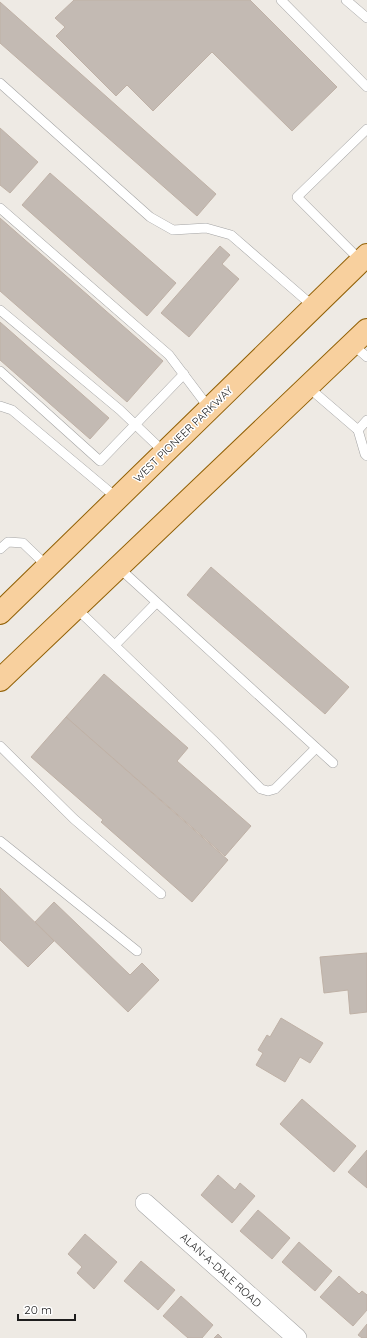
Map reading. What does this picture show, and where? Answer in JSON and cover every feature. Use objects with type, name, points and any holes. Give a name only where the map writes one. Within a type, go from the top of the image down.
[{"type":"main road","name":"WEST PIONEER PARKWAY","points":[[0,613],[364,258]]},
{"type":"main road","points":[[0,680],[308,387],[362,344]]},
{"type":"street","name":"ALAN-A-DALE ROAD","points":[[145,1203],[297,1338]]},
{"type":"lane","points":[[281,0],[367,87]]},
{"type":"lane","points":[[346,0],[367,18]]},
{"type":"lane","points":[[0,83],[150,217],[173,230],[206,228],[231,235],[314,306]]},
{"type":"lane","points":[[364,258],[297,197],[367,130]]},
{"type":"lane","points":[[0,208],[168,355],[209,408]]},
{"type":"lane","points":[[0,310],[120,410],[164,452]]},
{"type":"lane","points":[[0,371],[100,462],[184,374]]},
{"type":"lane","points":[[308,387],[358,430],[365,454],[367,456]]},
{"type":"lane","points":[[0,406],[12,410],[117,498]]},
{"type":"lane","points":[[358,430],[367,420]]},
{"type":"lane","points":[[0,550],[8,542],[23,543],[48,566]]},
{"type":"lane","points":[[118,567],[333,763]]},
{"type":"lane","points":[[115,645],[156,603]]},
{"type":"lane","points":[[76,608],[262,789],[268,791],[275,789],[316,748]]},
{"type":"lane","points":[[2,751],[74,819],[162,894]]},
{"type":"lane","points":[[0,841],[137,951]]},
{"type":"building","points":[[74,0],[250,0],[337,87],[292,131],[212,52],[153,111],[127,85],[116,96],[56,36],[65,27],[55,18]]},
{"type":"building","points":[[0,2],[216,194],[197,216],[0,43]]},
{"type":"building","points":[[0,128],[38,162],[10,193],[0,185]]},
{"type":"building","points":[[50,173],[176,283],[147,316],[22,205]]},
{"type":"building","points":[[0,218],[163,361],[127,402],[0,291]]},
{"type":"building","points":[[220,246],[230,255],[222,264],[239,279],[189,337],[161,313]]},
{"type":"building","points":[[0,322],[109,418],[90,439],[0,360]]},
{"type":"building","points":[[211,567],[349,687],[325,714],[187,595]]},
{"type":"building","points":[[104,674],[188,748],[177,761],[251,826],[225,856],[66,717]]},
{"type":"building","points":[[66,717],[228,860],[192,902],[101,822],[103,820],[31,757]]},
{"type":"building","points":[[0,888],[54,941],[28,967],[0,940]]},
{"type":"building","points":[[54,902],[130,975],[142,963],[159,980],[128,1012],[35,922]]},
{"type":"building","points":[[367,953],[367,1012],[350,1014],[348,990],[324,993],[320,957]]},
{"type":"building","points":[[281,1018],[323,1043],[310,1063],[300,1057],[285,1082],[256,1065],[263,1053],[258,1050],[267,1035],[270,1037]]},
{"type":"building","points":[[302,1099],[356,1146],[334,1172],[280,1124]]},
{"type":"building","points":[[367,1150],[367,1188],[348,1172]]},
{"type":"building","points":[[218,1175],[235,1190],[240,1183],[255,1196],[232,1223],[201,1195]]},
{"type":"building","points":[[258,1210],[290,1238],[272,1259],[240,1231]]},
{"type":"building","points":[[85,1234],[117,1262],[94,1289],[77,1273],[82,1267],[68,1254]]},
{"type":"building","points":[[299,1242],[332,1271],[315,1291],[282,1262]]},
{"type":"building","points":[[141,1261],[175,1290],[158,1310],[124,1281]]},
{"type":"building","points":[[339,1276],[359,1294],[362,1291],[367,1295],[367,1310],[353,1326],[320,1297]]},
{"type":"building","points":[[181,1296],[213,1325],[202,1338],[188,1338],[163,1316]]},
{"type":"building","points":[[367,1324],[367,1338],[362,1338],[358,1335]]},
{"type":"building","points":[[218,1334],[222,1338],[214,1338]]}]
